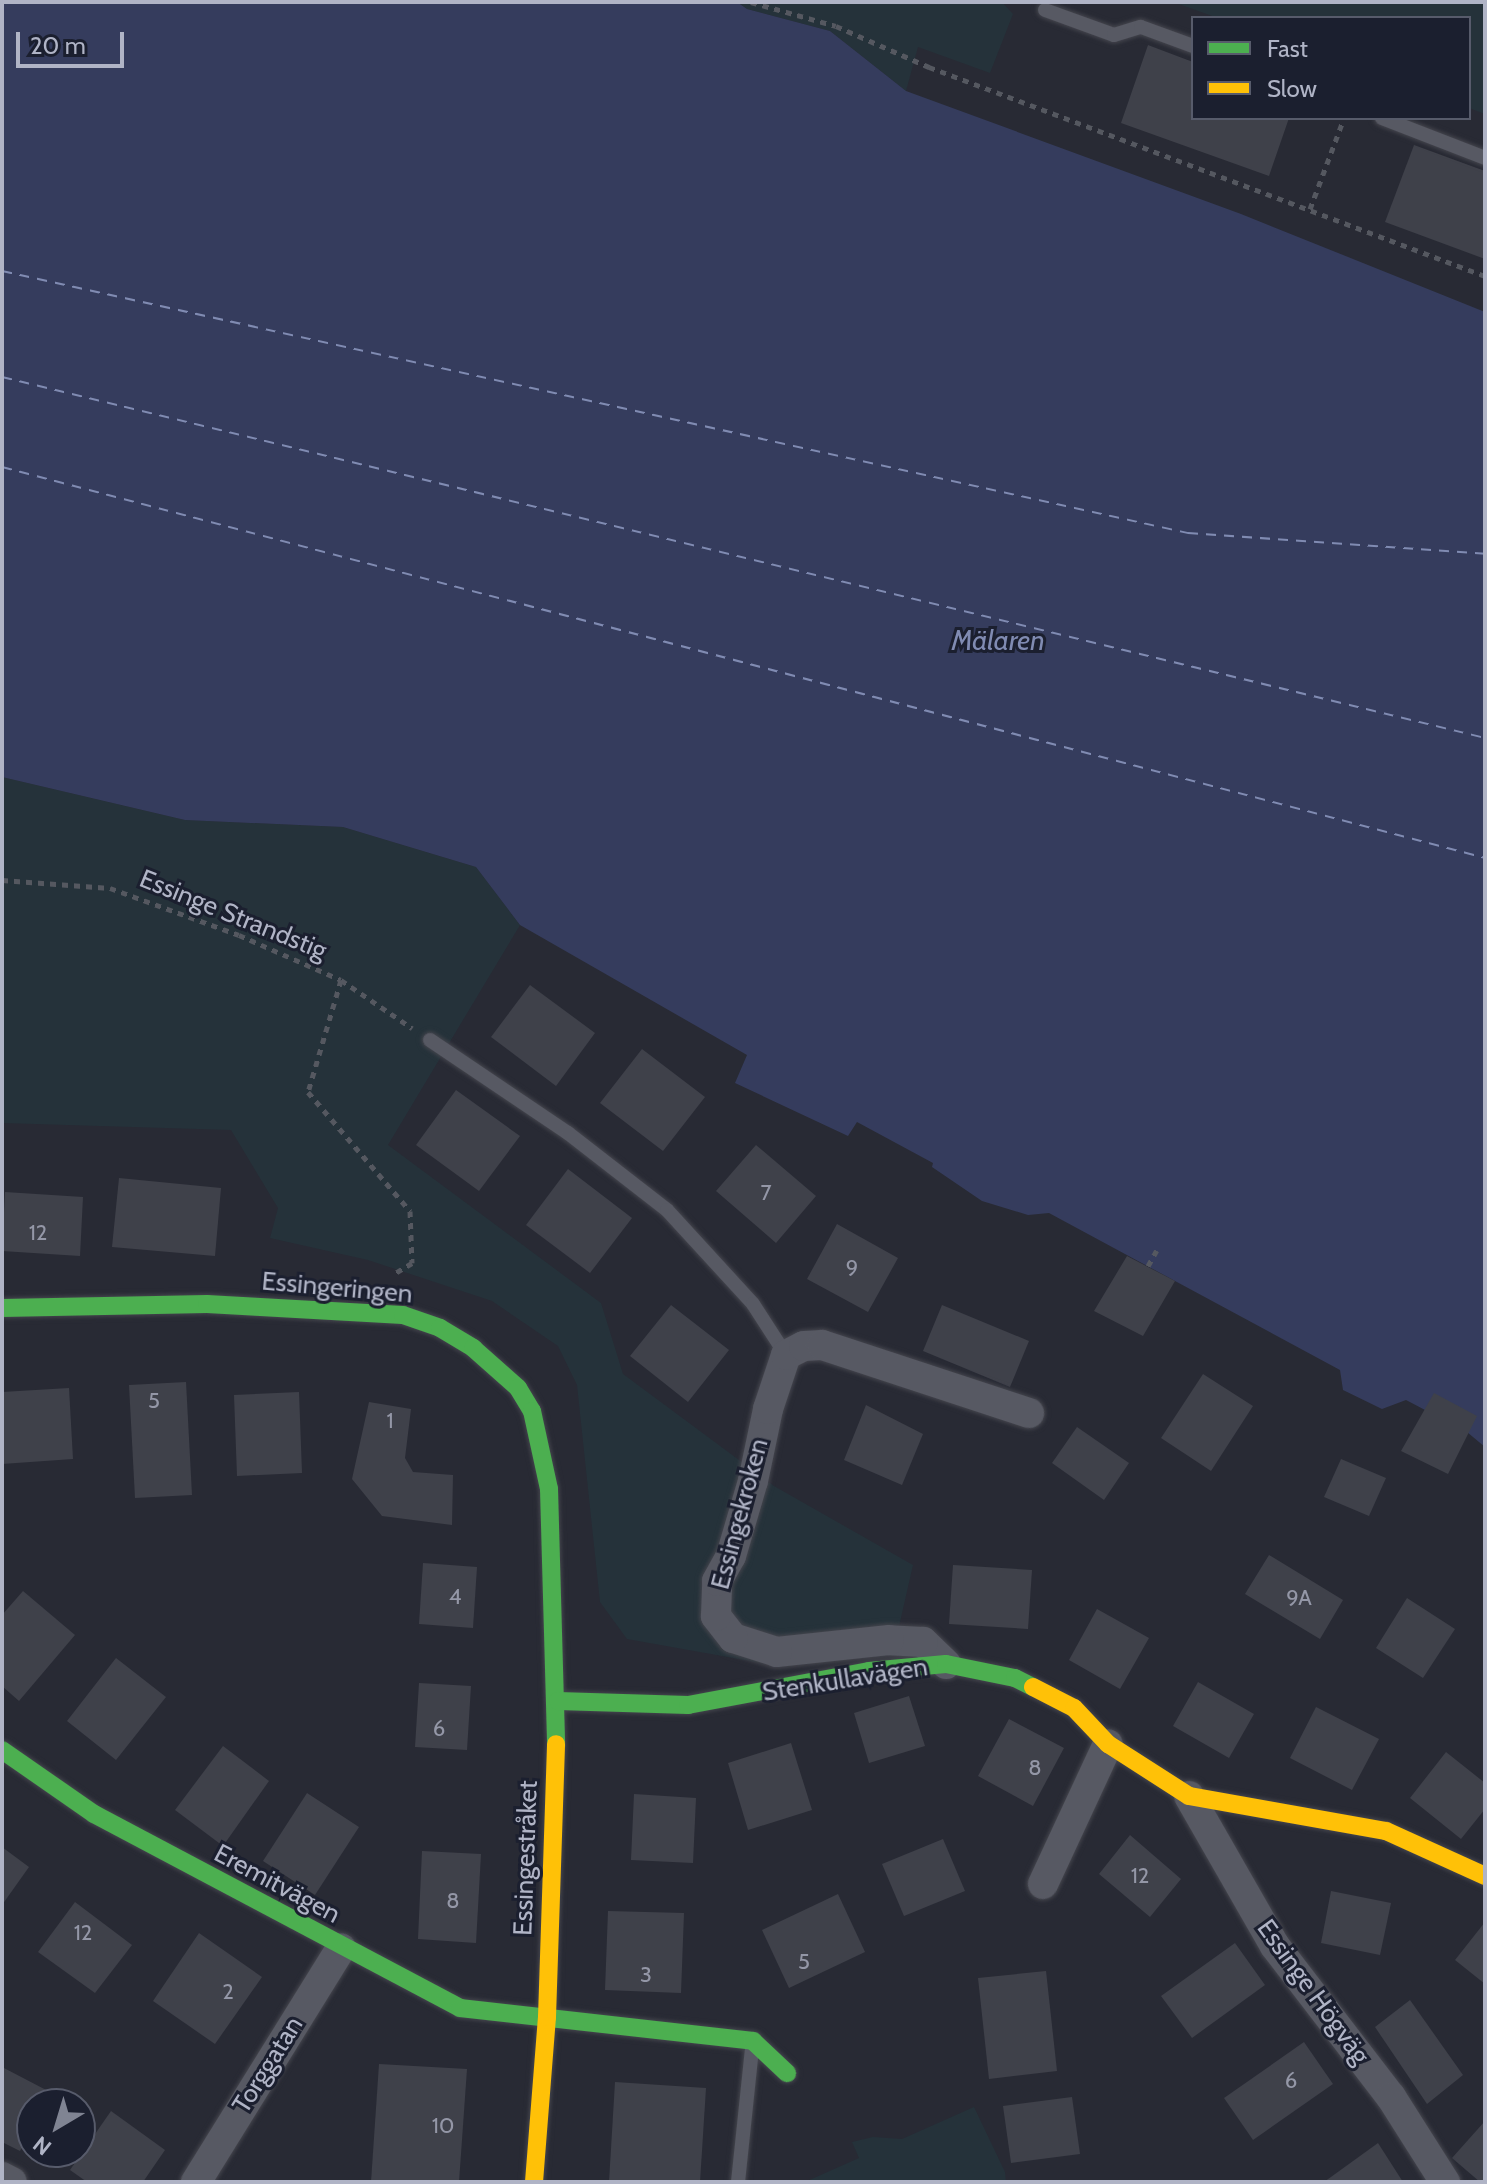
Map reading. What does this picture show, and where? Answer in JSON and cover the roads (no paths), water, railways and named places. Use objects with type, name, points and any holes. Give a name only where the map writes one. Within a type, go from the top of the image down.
[{"type":"street","name":"Essingeringen","points":[[2,1308],[207,1304],[403,1315],[440,1328],[473,1348],[518,1388],[532,1411],[541,1443],[554,1564],[558,1701]]},
{"type":"street","points":[[786,1355],[804,1346],[822,1345],[1029,1413]]},
{"type":"street","name":"Essingekroken","points":[[786,1355],[768,1409],[753,1481],[731,1556],[717,1581],[716,1616],[733,1638],[777,1652],[889,1640],[912,1641],[923,1642],[946,1664]]},
{"type":"street","name":"Stenkullavägen","points":[[558,1701],[688,1705],[804,1686],[869,1671],[946,1664],[1015,1678],[1074,1708],[1108,1744],[1189,1796],[1386,1831],[1485,1876]]},
{"type":"street","name":"Essingestråket","points":[[534,2182],[547,2017],[558,1701]]},
{"type":"street","points":[[1043,1884],[1108,1744]]},
{"type":"street","name":"Eremitvägen","points":[[2,1750],[94,1814],[341,1948],[460,2008],[547,2017]]},
{"type":"street","name":"Essinge Högväg","points":[[1189,1796],[1275,1946],[1391,2097],[1445,2182]]},
{"type":"street","name":"Torggatan","points":[[196,2182],[341,1948]]},
{"type":"street","points":[[547,2017],[753,2041],[787,2073]]},
{"type":"street","points":[[2,2177],[12,2182]]},
{"type":"lane","points":[[1045,10],[1114,35],[1141,27],[1191,45]]},
{"type":"lane","points":[[1387,120],[1485,158]]},
{"type":"lane","points":[[430,1040],[568,1133],[667,1210],[753,1304],[786,1355]]},
{"type":"lane","points":[[738,2182],[753,2041]]},
{"type":"water","name":"Mälaren","points":[[2,2],[737,2],[747,9],[830,31],[906,91],[1241,214],[1485,312],[1485,1447],[1467,1432],[1406,1400],[1382,1409],[1343,1390],[1340,1370],[1049,1213],[1028,1215],[982,1201],[932,1167],[933,1163],[857,1122],[848,1136],[735,1083],[747,1055],[520,925],[476,867],[343,827],[185,820],[2,777]]}]
